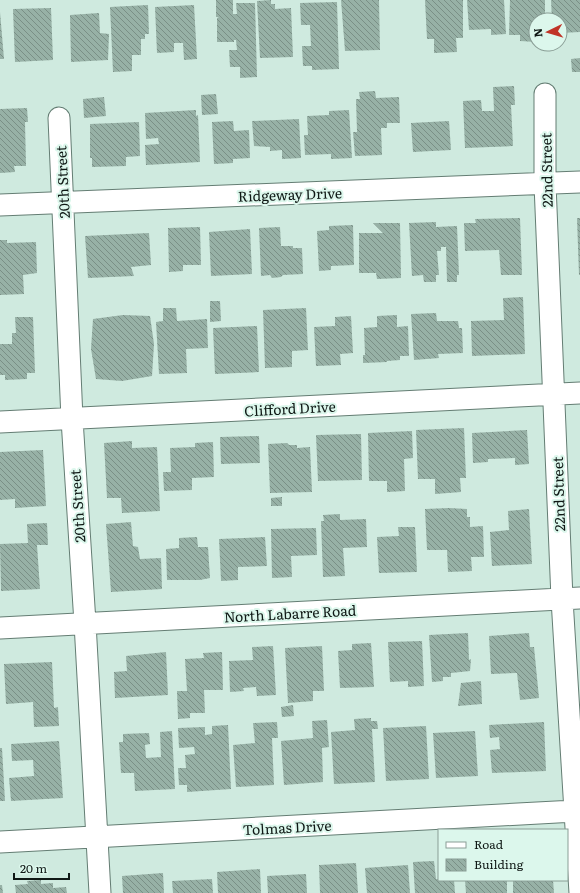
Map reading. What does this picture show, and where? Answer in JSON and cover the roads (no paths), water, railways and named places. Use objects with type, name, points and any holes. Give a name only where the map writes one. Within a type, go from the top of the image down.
[{"type":"street","name":"22nd Street","points":[[545,94],[545,184],[555,394],[571,598],[575,811],[580,893]]},
{"type":"street","name":"20th Street","points":[[59,118],[72,419],[100,893]]},
{"type":"street","name":"Ridgeway Drive","points":[[0,206],[580,182]]},
{"type":"street","name":"Clifford Drive","points":[[0,422],[580,393]]},
{"type":"street","name":"North Labarre Road","points":[[0,628],[571,598]]},
{"type":"street","name":"Tolmas Drive","points":[[0,842],[575,811]]}]
